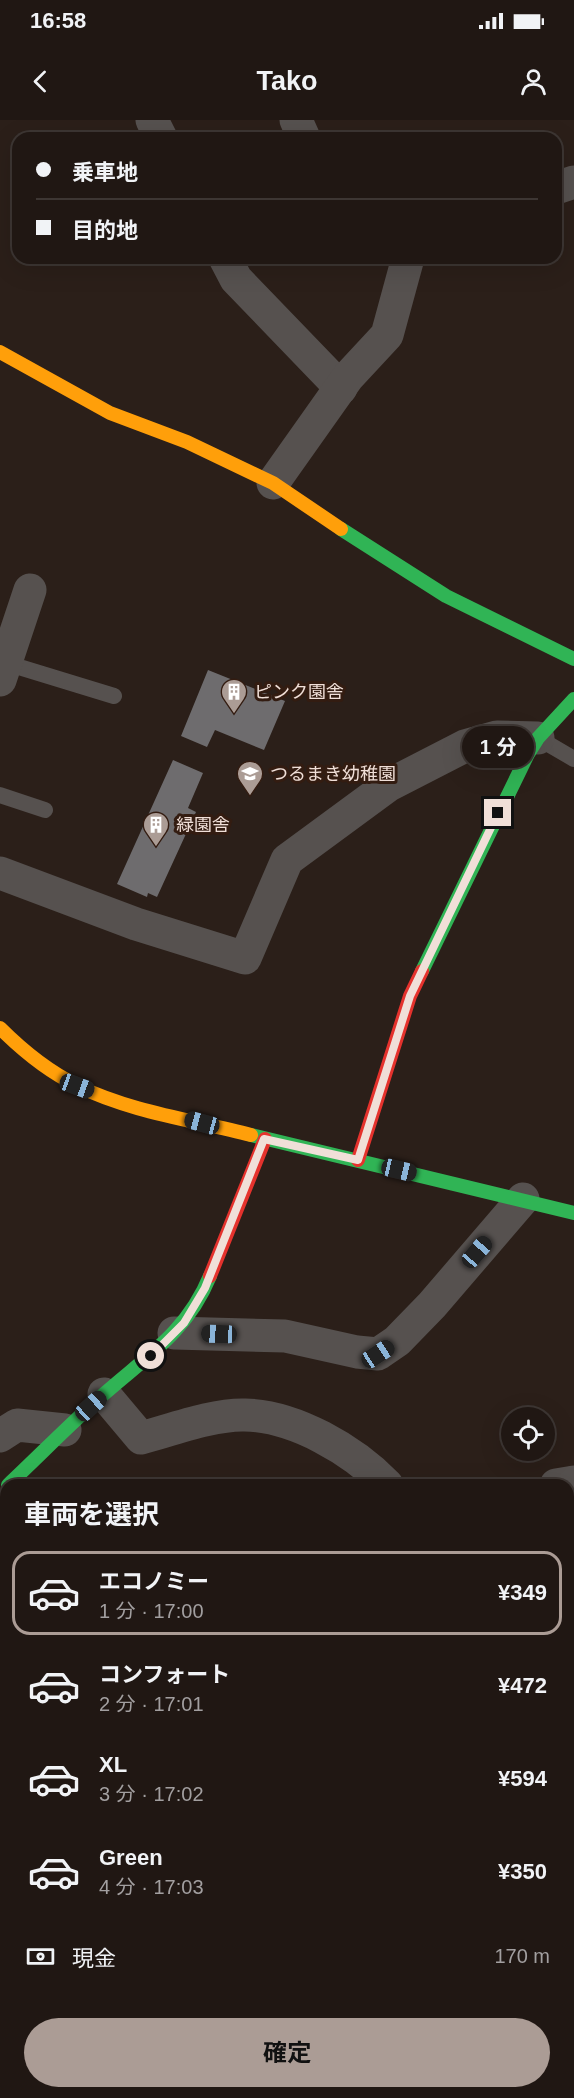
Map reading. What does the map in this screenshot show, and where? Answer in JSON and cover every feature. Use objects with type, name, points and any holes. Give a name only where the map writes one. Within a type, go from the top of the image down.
[{"type":"street","points":[[228,264],[236,279],[341,388]]},
{"type":"street","points":[[273,483],[348,376],[387,335],[406,264]]},
{"type":"street","points":[[0,352],[110,413],[187,441],[273,483],[370,549],[446,596],[574,659]]},
{"type":"street","points":[[3,672],[30,590]]},
{"type":"street","points":[[358,1160],[410,996],[518,773],[538,738],[574,699]]},
{"type":"street","points":[[0,873],[136,924],[246,958],[287,860],[389,785],[465,746],[497,737],[538,738]]},
{"type":"street","points":[[0,1028],[22,1049],[77,1086],[118,1101],[264,1139],[574,1213]]},
{"type":"street","points":[[14,1479],[104,1394],[151,1356],[184,1323],[205,1288],[264,1139]]},
{"type":"street","points":[[174,1333],[285,1335],[357,1352],[378,1354],[397,1341],[432,1305],[523,1199]]},
{"type":"street","points":[[104,1394],[141,1438],[212,1419],[244,1414],[280,1420],[331,1442],[370,1467],[381,1479]]},
{"type":"street","points":[[0,1436],[17,1425],[65,1430]]},
{"type":"lane","points":[[3,672],[114,696]]},
{"type":"lane","points":[[538,738],[574,759]]},
{"type":"lane","points":[[0,795],[45,810]]},
{"type":"building","name":"ピンク園舎","points":[[208,670],[285,701],[264,750],[215,730],[207,747],[181,736]]},
{"type":"building","name":"緑園舎","points":[[173,760],[203,773],[188,808],[196,812],[157,897],[148,893],[147,897],[117,884]]},
{"type":"traffic: fast","points":[[341,529],[446,596],[574,659]]},
{"type":"traffic: fast","points":[[422,971],[528,754],[538,738],[574,699]]},
{"type":"traffic: fast","points":[[251,1135],[574,1213]]},
{"type":"traffic: fast","points":[[14,1479],[178,1328],[201,1296],[210,1276]]},
{"type":"traffic: slow","points":[[0,352],[110,413],[187,442],[273,483],[341,529]]},
{"type":"traffic: slow","points":[[0,1028],[47,1068],[98,1095],[163,1115],[251,1135]]},
{"type":"traffic: jam","points":[[358,1160],[410,996],[422,971]]},
{"type":"traffic: jam","points":[[210,1276],[265,1139]]},
{"type":"place","name":"ピンク園舎","points":[[234,715]]},
{"type":"place","name":"つるまき幼稚園","points":[[250,797]]},
{"type":"place","name":"緑園舎","points":[[156,848]]},
{"type":"route","points":[[151,1356],[184,1323],[205,1288],[264,1139],[358,1160],[410,996],[498,813]]}]
